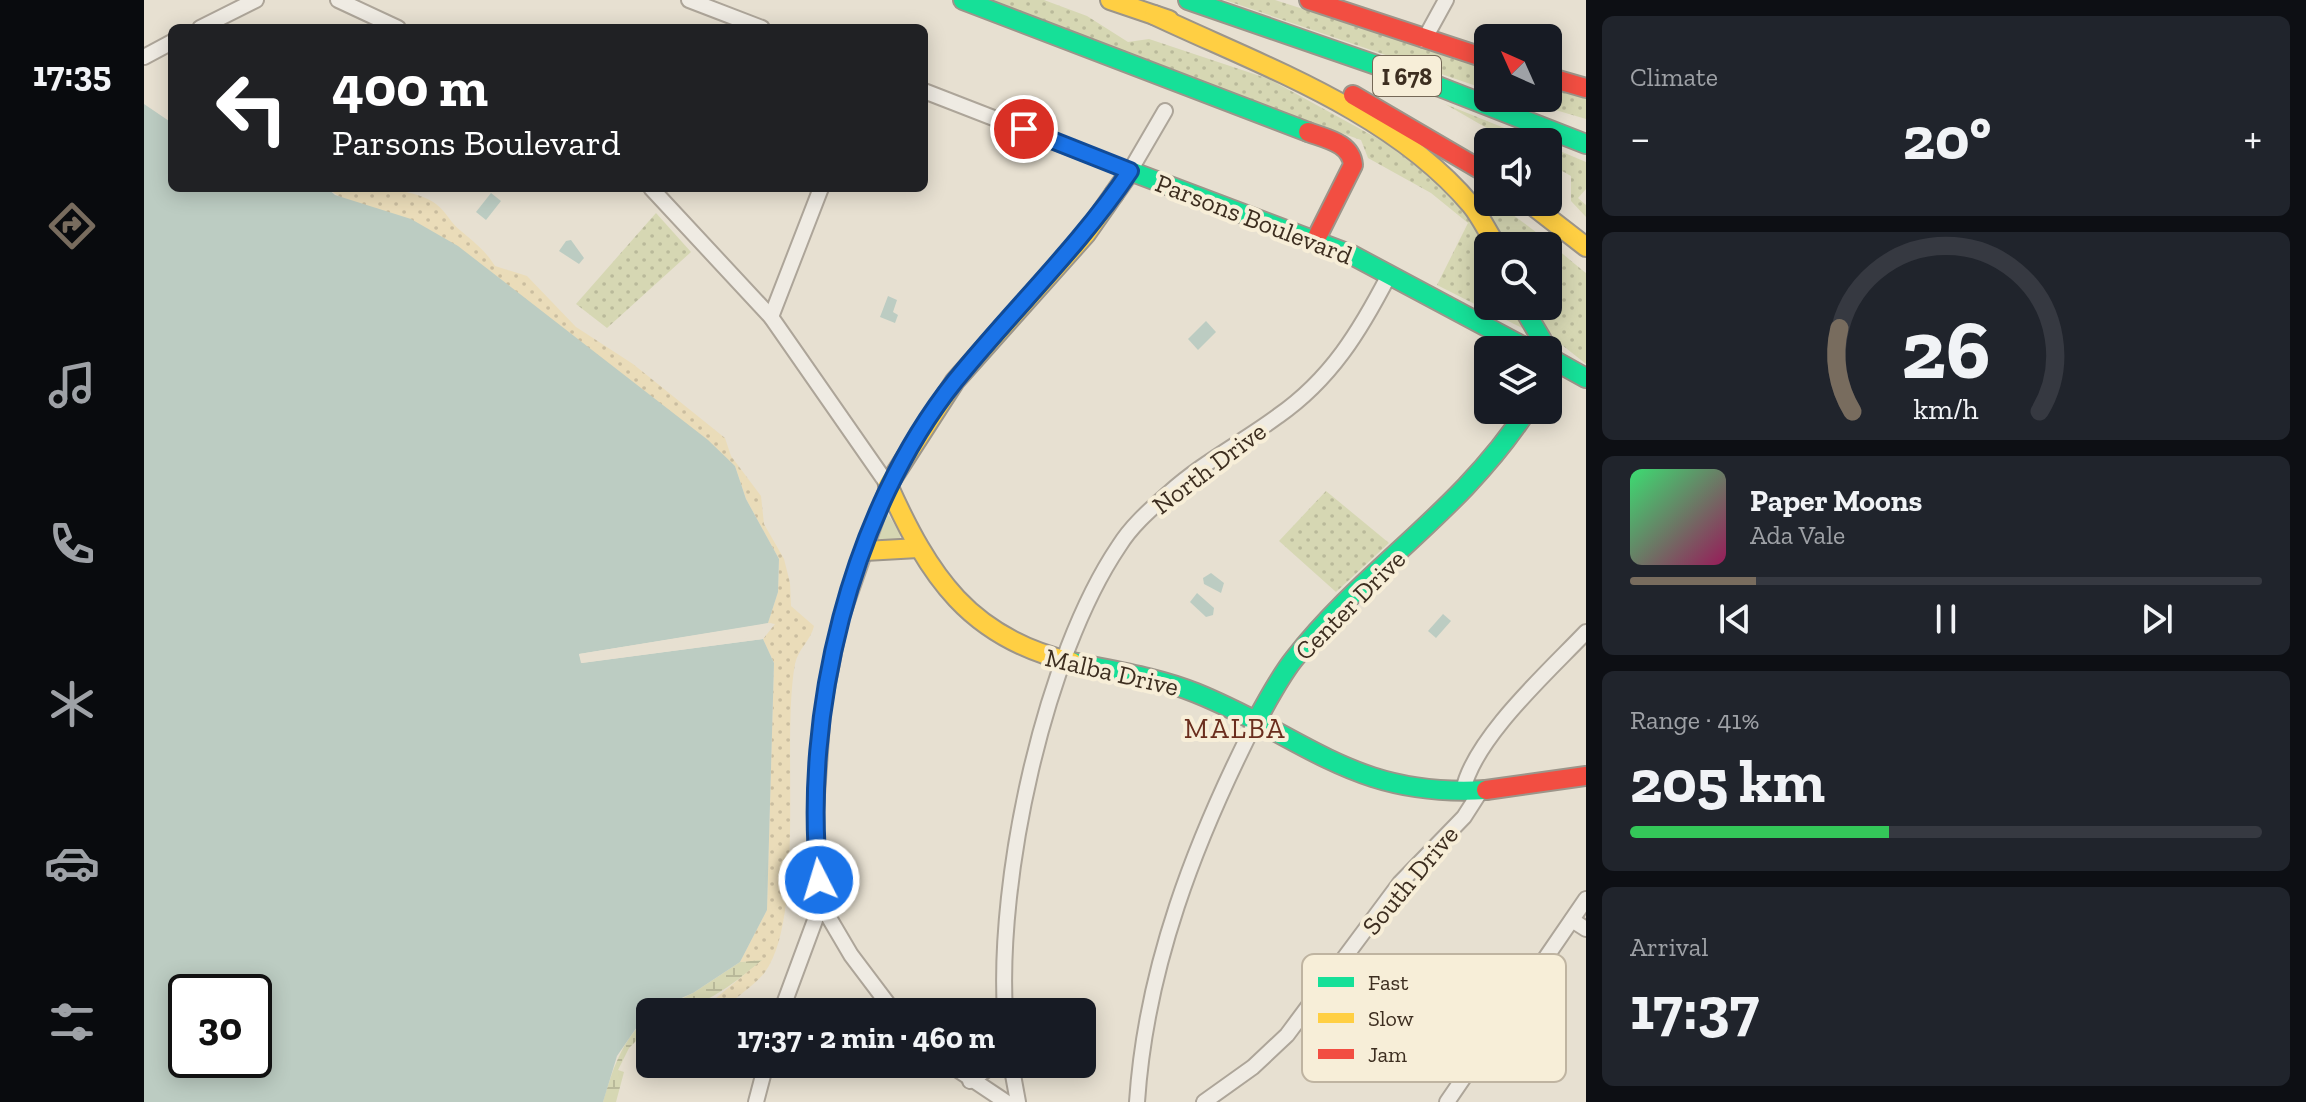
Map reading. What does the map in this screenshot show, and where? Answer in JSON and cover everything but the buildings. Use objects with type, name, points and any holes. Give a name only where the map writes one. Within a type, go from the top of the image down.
[{"type":"main road","points":[[963,0],[1335,141],[1352,155],[1352,169],[1315,241]]},
{"type":"main road","name":"I 678","points":[[1110,0],[1302,70],[1431,138],[1474,165]]},
{"type":"main road","name":"I 678","points":[[1188,0],[1584,138]]},
{"type":"main road","points":[[1206,0],[1235,16]]},
{"type":"main road","points":[[1309,0],[1474,55]]},
{"type":"main road","points":[[1154,15],[1326,99],[1414,152],[1465,196],[1488,232]]},
{"type":"main road","points":[[1562,81],[1586,88]]},
{"type":"main road","points":[[1431,138],[1474,161]]},
{"type":"main road","points":[[888,485],[948,390],[1086,234],[1130,171]]},
{"type":"main road","name":"Parsons Boulevard","points":[[1130,171],[1315,241],[1389,275],[1504,336]]},
{"type":"main road","points":[[1562,214],[1586,230]]},
{"type":"main road","points":[[1546,216],[1586,247]]},
{"type":"main road","points":[[1562,368],[1586,378]]},
{"type":"main road","name":"Center Drive","points":[[1256,721],[1278,681],[1304,646],[1464,495],[1493,461],[1518,424]]},
{"type":"main road","name":"Malba Drive","points":[[888,485],[918,548],[967,612],[1028,652],[1152,678],[1256,721],[1310,752],[1366,778],[1416,788],[1515,791],[1586,776]]},
{"type":"main road","points":[[865,551],[918,548]]},
{"type":"street","points":[[208,24],[256,0]]},
{"type":"street","points":[[338,0],[389,24]]},
{"type":"street","points":[[689,0],[752,24]]},
{"type":"street","points":[[1424,40],[1446,0]]},
{"type":"street","points":[[144,57],[168,44]]},
{"type":"street","name":"Parsons Boulevard","points":[[928,93],[1130,171]]},
{"type":"street","points":[[1130,171],[1165,111]]},
{"type":"street","name":"Malba Drive","points":[[655,192],[771,317],[888,485]]},
{"type":"street","points":[[771,317],[819,192]]},
{"type":"street","name":"North Drive","points":[[1005,998],[1006,931],[1020,821],[1032,766],[1065,662],[1091,594],[1133,527],[1172,490],[1278,417],[1318,384],[1357,335],[1389,275]]},
{"type":"street","points":[[786,998],[821,904],[815,823],[823,709],[840,622],[888,485]]},
{"type":"street","name":"South Drive","points":[[1347,954],[1400,883],[1457,825],[1472,791],[1470,768],[1484,745],[1586,632]]},
{"type":"street","name":"Center Drive","points":[[1137,1102],[1144,1031],[1172,918],[1207,824],[1256,721]]},
{"type":"street","points":[[1549,954],[1586,899]]},
{"type":"street","points":[[821,904],[851,955],[883,998]]},
{"type":"street","points":[[1572,920],[1586,929]]},
{"type":"street","name":"South Drive","points":[[1204,1102],[1253,1067],[1287,1035],[1302,1015]]},
{"type":"street","points":[[756,1102],[762,1078]]},
{"type":"street","points":[[966,1078],[1006,1102]]},
{"type":"street","points":[[970,1081],[974,1078]]},
{"type":"street","points":[[1014,1078],[1018,1102]]},
{"type":"street","points":[[1447,1102],[1461,1082]]},
{"type":"green space","points":[[989,0],[1044,0],[1087,16],[1128,42],[1149,39],[1269,79],[1384,142],[1458,198],[1477,232],[1474,232],[1474,304],[1437,285],[1468,223],[1431,193],[1368,158],[1361,140],[1206,85]]},
{"type":"green space","points":[[1225,0],[1275,0],[1474,64],[1474,85]]},
{"type":"green space","points":[[1562,91],[1586,99],[1586,119],[1562,112]]},
{"type":"green space","points":[[1445,104],[1504,128],[1487,128]]},
{"type":"green space","points":[[1562,152],[1586,162],[1586,189],[1578,198],[1586,205],[1586,217],[1571,201],[1571,176],[1562,171]]},
{"type":"green space","points":[[656,213],[691,252],[607,328],[576,304]]},
{"type":"green space","points":[[1491,216],[1514,216],[1536,232],[1500,232]]},
{"type":"green space","points":[[1562,254],[1586,273],[1586,364],[1562,345],[1562,336],[1553,336],[1541,320],[1562,320]]},
{"type":"green space","points":[[1506,320],[1519,320],[1524,329]]},
{"type":"green space","points":[[1326,491],[1389,543],[1336,592],[1279,541]]},
{"type":"green space","points":[[886,511],[901,535],[899,541],[878,544],[875,538]]},
{"type":"green space","points":[[764,959],[714,996],[683,998],[693,993],[740,962]]},
{"type":"green space","points":[[636,1030],[636,1041],[618,1070],[624,1072],[616,1102],[603,1102],[615,1066]]},
{"type":"sand","points":[[333,192],[405,192],[436,204],[495,266],[527,276],[576,327],[633,364],[725,438],[731,456],[761,496],[764,524],[784,559],[791,606],[814,626],[795,664],[791,696],[789,870],[785,911],[777,946],[765,972],[754,984],[737,998],[716,998],[762,960],[740,962],[767,910],[774,663],[763,639],[775,624],[768,623],[778,592],[779,559],[746,499],[735,466]]},
{"type":"shaded area","points":[[144,104],[168,120],[168,192],[332,192],[411,219],[458,246],[708,440],[735,466],[746,499],[779,559],[778,592],[768,623],[579,654],[582,663],[763,639],[774,663],[767,910],[740,962],[682,998],[636,998],[636,1028],[617,1056],[603,1102],[144,1102]]},
{"type":"shaded area","points":[[491,193],[501,201],[486,220],[476,212]]},
{"type":"shaded area","points":[[571,240],[584,258],[579,264],[559,251],[566,241]]},
{"type":"shaded area","points":[[888,296],[897,300],[893,312],[898,315],[895,323],[880,317]]},
{"type":"shaded area","points":[[1206,321],[1216,332],[1198,350],[1188,339]]},
{"type":"shaded area","points":[[1211,573],[1224,583],[1221,593],[1204,584],[1203,578]]},
{"type":"shaded area","points":[[1197,593],[1214,608],[1213,615],[1206,617],[1190,602]]},
{"type":"shaded area","points":[[1443,614],[1451,621],[1436,638],[1428,631]]},
{"type":"pier","points":[[772,623],[769,627],[584,657],[765,636],[763,639],[581,663],[579,654]]},
{"type":"traffic: fast","points":[[963,0],[1308,132]]},
{"type":"traffic: fast","points":[[1188,0],[1440,87],[1586,144]]},
{"type":"traffic: fast","points":[[1114,194],[1130,171],[1352,255],[1504,336]]},
{"type":"traffic: fast","points":[[1530,320],[1540,336]]},
{"type":"traffic: fast","points":[[1562,365],[1586,378]]},
{"type":"traffic: fast","points":[[1256,721],[1289,666],[1322,626],[1473,479],[1517,424]]},
{"type":"traffic: fast","points":[[1072,662],[1181,687],[1235,710],[1366,775],[1401,785],[1440,790],[1486,790]]},
{"type":"traffic: slow","points":[[1110,0],[1169,20]]},
{"type":"traffic: slow","points":[[1154,15],[1281,73],[1364,117],[1439,172],[1471,205],[1488,232]]},
{"type":"traffic: slow","points":[[1072,662],[1036,651],[1006,637],[957,599],[920,548],[888,485],[955,381],[1086,234],[1114,194]]},
{"type":"traffic: slow","points":[[1546,216],[1586,247]]},
{"type":"traffic: slow","points":[[865,551],[918,548]]},
{"type":"traffic: jam","points":[[1309,0],[1474,54]]},
{"type":"traffic: jam","points":[[1562,81],[1586,88]]},
{"type":"traffic: jam","points":[[1353,95],[1474,166]]},
{"type":"traffic: jam","points":[[1308,132],[1343,147],[1353,165],[1315,241]]},
{"type":"traffic: jam","points":[[1486,790],[1586,776]]},
{"type":"district","name":"MALBA","points":[[1235,728]]},
{"type":"route","points":[[819,880],[816,770],[829,673],[840,622],[888,485],[955,381],[1086,234],[1130,171],[1024,129]]}]
